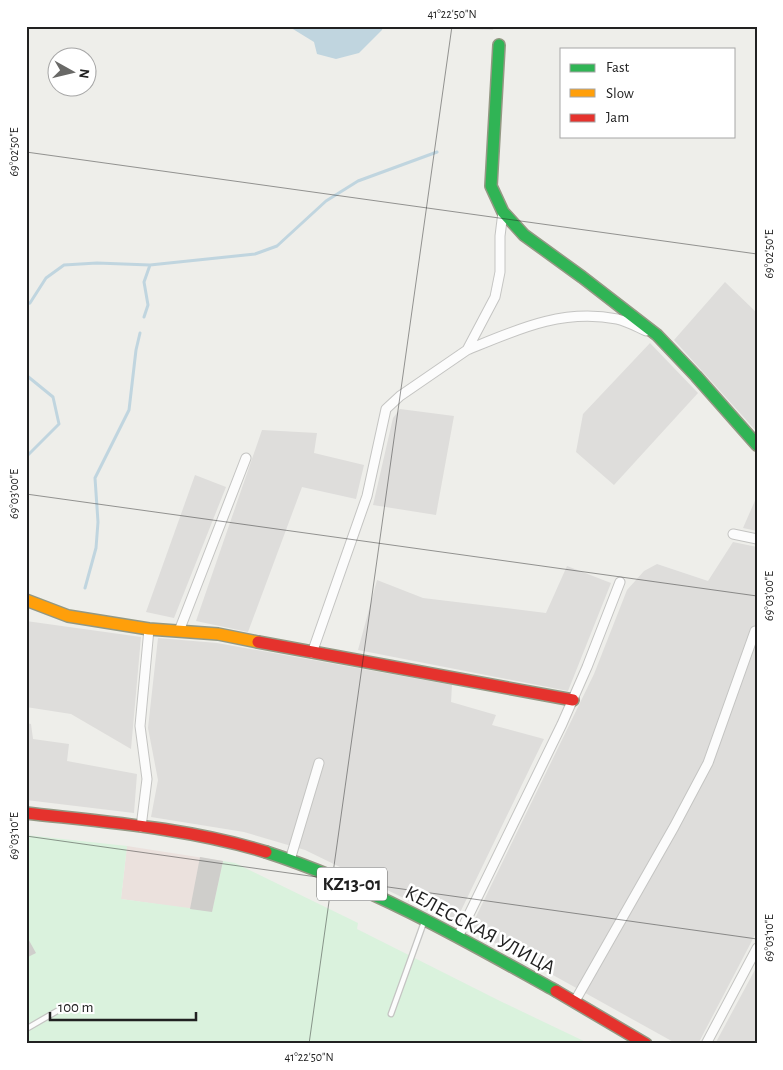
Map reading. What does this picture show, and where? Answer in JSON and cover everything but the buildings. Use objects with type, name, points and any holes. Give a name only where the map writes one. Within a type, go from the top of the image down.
[{"type":"street","points":[[499,45],[491,186],[504,212],[524,235],[657,335],[757,445]]},
{"type":"street","points":[[467,350],[495,296],[500,272],[500,236],[504,212]]},
{"type":"street","points":[[312,653],[367,496],[386,409],[400,396],[467,350],[525,326],[563,318],[598,317],[619,320],[657,335]]},
{"type":"street","points":[[179,631],[246,458]]},
{"type":"street","points":[[733,534],[757,538]]},
{"type":"street","points":[[458,937],[573,700],[620,582]]},
{"type":"street","points":[[26,600],[68,616],[149,629],[218,634],[573,700]]},
{"type":"street","points":[[141,827],[148,779],[140,726],[149,629]]},
{"type":"street","points":[[575,1002],[674,827],[708,762],[755,631]]},
{"type":"street","points":[[290,860],[319,763]]},
{"type":"street","name":"КЕЛЕССКАЯ УЛИЦА","points":[[26,813],[141,827],[211,838],[290,860],[350,884],[458,937],[646,1044]]},
{"type":"street","points":[[706,1044],[757,948]]},
{"type":"lane","points":[[391,1014],[425,920]]},
{"type":"lane","points":[[26,1029],[64,1007]]},
{"type":"shaded area","points":[[431,26],[494,26],[493,30],[431,28]]},
{"type":"shaded area","points":[[725,282],[757,313],[757,432],[674,340]]},
{"type":"shaded area","points":[[650,343],[698,393],[614,485],[576,452],[583,414]]},
{"type":"shaded area","points":[[400,409],[454,416],[436,515],[373,505],[393,418]]},
{"type":"shaded area","points":[[262,430],[317,433],[314,453],[364,465],[356,499],[302,487],[248,632],[196,621]]},
{"type":"shaded area","points":[[195,475],[226,487],[174,618],[146,612]]},
{"type":"shaded area","points":[[757,496],[757,531],[743,528]]},
{"type":"shaded area","points":[[733,542],[757,547],[757,931],[698,1044],[677,1044],[470,929],[594,674],[627,590],[644,571],[657,564],[708,581]]},
{"type":"shaded area","points":[[567,566],[611,583],[568,691],[358,650],[377,580],[423,598],[546,613]]},
{"type":"shaded area","points":[[26,621],[141,637],[131,749],[71,714],[26,707]]},
{"type":"shaded area","points":[[158,638],[217,643],[452,685],[451,702],[496,715],[492,725],[544,739],[455,923],[305,850],[244,832],[151,817],[158,780],[148,728]]},
{"type":"shaded area","points":[[26,723],[31,724],[33,739],[69,744],[67,761],[137,774],[134,813],[26,800]]},
{"type":"shaded area","points":[[127,846],[223,861],[212,912],[121,899]]},
{"type":"shaded area","points":[[757,966],[757,1044],[715,1044]]},
{"type":"green space","points":[[26,835],[127,846],[121,899],[212,911],[223,861],[235,863],[358,923],[357,929],[590,1044],[26,1044]]},
{"type":"water","points":[[288,26],[383,26],[382,30],[359,53],[336,59],[317,54],[314,42]]},
{"type":"waterway","points":[[26,304],[30,303],[46,278],[64,265],[97,263],[150,265],[255,254],[277,246],[326,201],[358,181],[437,152]]},
{"type":"waterway","points":[[144,317],[148,305],[144,282],[150,265]]},
{"type":"waterway","points":[[85,588],[96,548],[98,522],[95,478],[129,410],[136,350],[140,333]]},
{"type":"waterway","points":[[26,375],[53,397],[59,424],[26,457]]},
{"type":"traffic: fast","points":[[499,45],[491,186],[503,212],[524,235],[657,335],[757,445]]},
{"type":"traffic: fast","points":[[266,852],[341,880],[414,914],[556,991]]},
{"type":"traffic: slow","points":[[26,600],[68,616],[149,629],[218,634],[258,642]]},
{"type":"traffic: jam","points":[[258,642],[573,700]]},
{"type":"traffic: jam","points":[[26,813],[177,831],[266,852]]},
{"type":"traffic: jam","points":[[556,991],[646,1044]]}]
